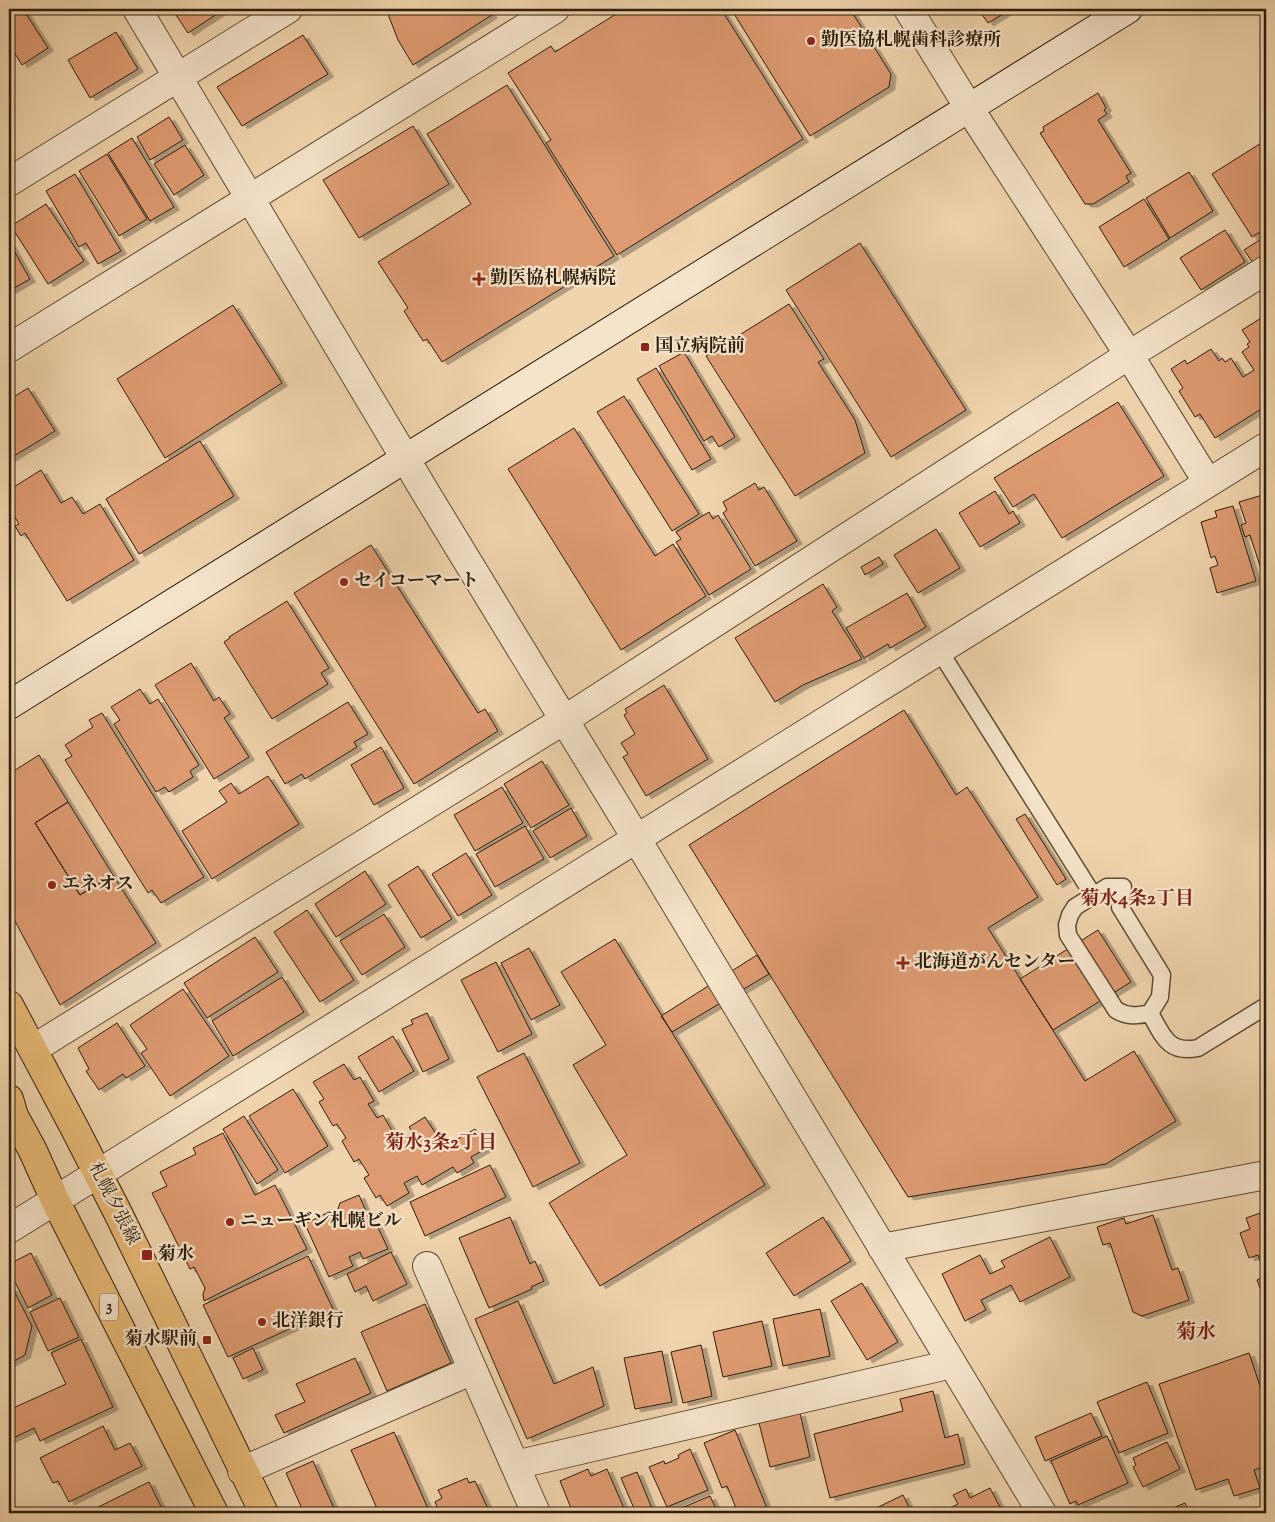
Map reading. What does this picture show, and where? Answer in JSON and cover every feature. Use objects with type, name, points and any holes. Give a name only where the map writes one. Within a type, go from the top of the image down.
[{"type":"main road","name":"札幌夕張線","points":[[9,1005],[119,1215],[264,1513]]},
{"type":"main road","name":"3","points":[[9,1099],[14,1116],[33,1151],[55,1200],[214,1513]]},
{"type":"street","points":[[137,9],[405,459],[636,838],[1042,1513]]},
{"type":"street","points":[[9,182],[288,9]]},
{"type":"street","points":[[9,348],[555,9]]},
{"type":"street","points":[[908,9],[968,108],[1130,355],[1208,483]]},
{"type":"street","points":[[9,705],[1128,9]]},
{"type":"street","points":[[33,1049],[564,720],[1130,355],[1266,270]]},
{"type":"street","points":[[9,1229],[1266,447]]},
{"type":"street","points":[[882,1248],[1266,1175]]},
{"type":"street","points":[[427,1266],[536,1513]]},
{"type":"street","points":[[514,1465],[952,1364]]},
{"type":"street","points":[[242,1471],[473,1370]]},
{"type":"lane","points":[[939,650],[1093,895]]},
{"type":"lane","points":[[1107,887],[1123,887],[1120,907],[1162,975],[1160,997],[1150,1013],[1135,1017],[1124,1015],[1116,1010],[1068,935],[1067,925],[1075,907],[1107,887]]},
{"type":"lane","points":[[1150,1013],[1167,1042],[1176,1048],[1187,1050],[1198,1048],[1266,1006]]},
{"type":"building","points":[[9,9],[23,9],[48,48],[22,65],[9,44]]},
{"type":"building","points":[[172,9],[223,9],[223,10],[188,33]]},
{"type":"building","points":[[386,9],[487,9],[492,15],[413,65],[398,40]]},
{"type":"building","points":[[624,9],[721,9],[803,139],[617,255],[546,143],[551,140],[508,73],[551,46],[555,52]]},
{"type":"building","name":"勤医協札幌歯科診療所","points":[[731,9],[850,9],[891,74],[889,87],[810,136]]},
{"type":"building","points":[[978,9],[1011,9],[988,23]]},
{"type":"building","points":[[116,32],[138,69],[90,98],[68,60]]},
{"type":"building","points":[[303,35],[328,74],[242,126],[217,87]]},
{"type":"building","points":[[507,85],[614,256],[442,362],[427,339],[423,341],[404,311],[408,308],[378,262],[471,204],[427,134]]},
{"type":"building","points":[[1098,93],[1107,114],[1098,120],[1131,173],[1126,176],[1129,182],[1093,204],[1085,204],[1040,133],[1044,131],[1043,127]]},
{"type":"building","points":[[169,117],[183,140],[150,160],[137,137]]},
{"type":"building","points":[[413,126],[449,184],[359,238],[323,180]]},
{"type":"building","points":[[132,138],[174,207],[150,221],[108,153]]},
{"type":"building","points":[[1266,140],[1266,228],[1252,237],[1212,174]]},
{"type":"building","points":[[185,145],[204,175],[174,195],[154,164]]},
{"type":"building","points":[[107,154],[147,219],[119,236],[79,171]]},
{"type":"building","points":[[1189,172],[1213,211],[1170,238],[1146,198]]},
{"type":"building","points":[[75,174],[121,251],[98,264],[86,243],[79,247],[46,191]]},
{"type":"building","points":[[1144,199],[1169,239],[1124,267],[1099,227]]},
{"type":"building","points":[[46,204],[84,261],[48,284],[11,226]]},
{"type":"building","points":[[1225,230],[1245,262],[1201,290],[1180,258]]},
{"type":"building","points":[[1266,236],[1266,255],[1253,263],[1244,250]]},
{"type":"building","points":[[9,242],[30,279],[9,291]]},
{"type":"building","points":[[860,243],[966,410],[891,457],[786,290]]},
{"type":"building","points":[[789,304],[824,359],[818,362],[855,420],[865,453],[795,496],[706,356]]},
{"type":"building","points":[[233,305],[282,383],[165,458],[117,379]]},
{"type":"building","points":[[1266,315],[1266,406],[1215,438],[1200,414],[1195,417],[1179,391],[1183,388],[1171,369],[1185,360],[1187,364],[1211,349],[1219,361],[1222,358],[1225,362],[1231,358],[1243,377],[1254,370],[1242,352],[1249,347],[1247,344],[1250,342],[1242,330]]},
{"type":"building","points":[[684,352],[735,437],[719,447],[712,436],[704,441],[659,366]]},
{"type":"building","points":[[656,368],[711,459],[692,470],[637,379]]},
{"type":"building","points":[[28,388],[55,431],[9,459],[9,400]]},
{"type":"building","points":[[624,396],[699,514],[672,531],[597,412]]},
{"type":"building","points":[[1118,402],[1164,476],[1062,538],[1034,494],[1013,507],[994,478]]},
{"type":"building","points":[[574,428],[655,556],[673,544],[706,596],[621,650],[508,469]]},
{"type":"building","points":[[200,441],[234,496],[139,554],[106,499]]},
{"type":"building","points":[[41,470],[61,503],[72,497],[83,514],[100,504],[134,560],[67,601],[25,533],[21,536],[15,526],[19,524],[9,507],[9,490]]},
{"type":"building","points":[[755,483],[759,490],[764,487],[797,541],[755,566],[723,513],[727,510],[723,502]]},
{"type":"building","points":[[995,491],[1009,514],[1013,511],[1020,523],[980,547],[959,513]]},
{"type":"building","points":[[1266,494],[1266,574],[1263,575],[1250,535],[1245,537],[1241,525],[1246,523],[1239,502]]},
{"type":"building","points":[[1233,506],[1256,581],[1217,593],[1210,568],[1218,565],[1215,556],[1211,558],[1201,522],[1217,517],[1215,511]]},
{"type":"building","points":[[709,512],[713,519],[718,515],[751,569],[709,595],[676,542],[681,539],[676,532]]},
{"type":"building","points":[[936,529],[960,568],[918,593],[894,555]]},
{"type":"building","points":[[371,545],[478,713],[485,709],[498,731],[414,784],[294,593]]},
{"type":"building","points":[[879,557],[883,564],[865,575],[861,567]]},
{"type":"building","points":[[823,584],[837,607],[832,611],[862,659],[803,685],[775,702],[735,638]]},
{"type":"building","points":[[907,593],[926,627],[890,648],[888,644],[864,658],[846,628]]},
{"type":"building","points":[[287,601],[329,668],[321,673],[328,684],[272,719],[224,642]]},
{"type":"building","points":[[191,663],[214,701],[219,697],[230,714],[224,718],[249,757],[214,779],[155,685]]},
{"type":"building","points":[[664,685],[708,759],[646,796],[623,757],[628,754],[621,743],[635,734],[624,715],[627,713],[625,709]]},
{"type":"building","points":[[140,689],[150,704],[158,699],[199,765],[190,771],[193,777],[169,792],[165,787],[156,792],[114,724],[120,720],[111,707]]},
{"type":"building","points":[[348,702],[368,734],[354,742],[357,747],[305,779],[302,774],[285,784],[266,752]]},
{"type":"building","points":[[904,710],[956,795],[967,787],[1038,897],[988,928],[1085,1081],[1134,1051],[1176,1121],[1106,1164],[908,1197],[689,845]]},
{"type":"building","points":[[102,713],[204,877],[161,903],[152,890],[148,893],[65,760],[72,756],[65,745],[93,727],[89,720]]},
{"type":"building","points":[[381,747],[404,788],[374,805],[351,765]]},
{"type":"building","points":[[39,755],[68,802],[35,823],[80,895],[113,875],[156,943],[60,1005],[9,910],[9,774]]},
{"type":"building","points":[[542,761],[569,805],[531,828],[504,784]]},
{"type":"building","points":[[268,776],[299,824],[212,879],[182,831],[227,802],[219,791],[231,783],[239,794]]},
{"type":"building","points":[[502,787],[523,823],[475,851],[454,815]]},
{"type":"building","points":[[68,802],[113,875],[80,895],[35,823]]},
{"type":"building","points":[[571,808],[587,836],[550,858],[533,831]]},
{"type":"building","points":[[1025,814],[1066,879],[1057,885],[1016,819]]},
{"type":"building","points":[[525,826],[544,859],[495,887],[476,854]]},
{"type":"building","points":[[466,853],[492,895],[458,916],[432,874]]},
{"type":"building","points":[[418,866],[452,919],[421,938],[388,885]]},
{"type":"building","points":[[365,871],[386,904],[336,937],[315,904]]},
{"type":"building","points":[[307,910],[354,980],[320,1002],[274,932]]},
{"type":"building","points":[[384,914],[405,947],[362,975],[340,941]]},
{"type":"building","points":[[1098,930],[1131,982],[1053,1030],[1020,979]]},
{"type":"building","points":[[255,937],[278,972],[207,1018],[184,983]]},
{"type":"building","points":[[615,939],[765,1185],[600,1286],[549,1203],[627,1155],[573,1065],[606,1045],[561,972]]},
{"type":"building","points":[[529,948],[560,1005],[531,1020],[501,963]]},
{"type":"building","points":[[757,955],[769,974],[672,1032],[661,1016]]},
{"type":"building","points":[[496,962],[532,1034],[498,1052],[461,980]]},
{"type":"building","points":[[282,977],[304,1012],[233,1056],[212,1021]]},
{"type":"building","points":[[183,989],[229,1056],[170,1096],[141,1053],[147,1049],[130,1025]]},
{"type":"building","points":[[427,1013],[449,1059],[423,1072],[402,1029],[413,1024],[411,1020]]},
{"type":"building","points":[[117,1023],[145,1066],[126,1078],[123,1074],[99,1090],[86,1071],[89,1069],[78,1048]]},
{"type":"building","points":[[393,1036],[414,1071],[379,1092],[358,1057]]},
{"type":"building","points":[[524,1053],[580,1163],[533,1187],[477,1077]]},
{"type":"building","points":[[344,1064],[354,1080],[360,1077],[374,1101],[368,1104],[377,1118],[383,1115],[398,1141],[413,1133],[409,1127],[425,1117],[436,1134],[441,1132],[449,1144],[475,1129],[487,1148],[471,1157],[474,1163],[457,1173],[453,1167],[422,1185],[417,1176],[404,1183],[409,1193],[387,1206],[380,1195],[376,1198],[364,1178],[369,1175],[359,1159],[354,1162],[342,1141],[346,1138],[337,1124],[333,1126],[319,1102],[324,1099],[313,1082]]},
{"type":"building","points":[[293,1089],[328,1146],[285,1173],[249,1116]]},
{"type":"building","points":[[244,1116],[278,1170],[257,1184],[223,1129]]},
{"type":"building","name":"ニューギン札幌ビル","points":[[223,1133],[255,1195],[275,1185],[307,1249],[204,1301],[203,1294],[205,1288],[194,1267],[190,1269],[152,1193],[167,1186],[160,1172],[196,1154],[193,1148]]},
{"type":"building","points":[[490,1165],[506,1197],[425,1236],[410,1202]]},
{"type":"building","points":[[359,1195],[371,1223],[375,1221],[388,1249],[363,1259],[360,1252],[349,1257],[353,1266],[329,1277],[305,1224],[329,1212],[336,1215],[340,1203]]},
{"type":"building","points":[[1266,1211],[1266,1276],[1258,1255],[1249,1258],[1240,1233],[1250,1229],[1246,1218]]},
{"type":"building","points":[[1153,1215],[1172,1270],[1178,1268],[1189,1300],[1142,1316],[1133,1312],[1110,1243],[1103,1245],[1097,1227],[1124,1218],[1126,1224]]},
{"type":"building","points":[[510,1217],[530,1264],[535,1261],[544,1281],[531,1287],[532,1289],[489,1308],[459,1238]]},
{"type":"building","points":[[823,1217],[851,1261],[794,1296],[766,1253]]},
{"type":"building","points":[[1050,1237],[1070,1277],[1020,1302],[1011,1285],[981,1300],[986,1310],[965,1321],[942,1274],[980,1255],[990,1274],[1005,1267],[1001,1261]]},
{"type":"building","points":[[391,1252],[407,1284],[373,1301],[366,1286],[355,1292],[347,1274]]},
{"type":"building","points":[[31,1253],[52,1295],[28,1308],[9,1270],[9,1264]]},
{"type":"building","points":[[308,1256],[333,1309],[228,1357],[203,1305]]},
{"type":"building","points":[[1266,1276],[1266,1304],[1257,1280]]},
{"type":"building","points":[[862,1283],[898,1342],[867,1360],[831,1301]]},
{"type":"building","points":[[9,1287],[13,1289],[32,1326],[25,1355],[9,1364]]},
{"type":"building","points":[[60,1298],[79,1337],[48,1351],[30,1312]]},
{"type":"building","points":[[518,1301],[554,1384],[593,1367],[604,1406],[527,1439],[475,1319]]},
{"type":"building","points":[[425,1304],[451,1363],[387,1391],[361,1332]]},
{"type":"building","points":[[820,1309],[830,1356],[783,1366],[773,1319]]},
{"type":"building","points":[[762,1321],[772,1366],[723,1377],[713,1332]]},
{"type":"building","points":[[81,1339],[113,1407],[40,1441],[34,1428],[9,1440],[9,1410],[66,1384],[51,1353]]},
{"type":"building","points":[[701,1345],[712,1396],[683,1403],[671,1352]]},
{"type":"building","points":[[253,1348],[263,1370],[243,1379],[233,1358]]},
{"type":"building","points":[[662,1351],[672,1402],[635,1409],[624,1358]]},
{"type":"building","points":[[1249,1353],[1266,1404],[1266,1466],[1254,1470],[1260,1488],[1234,1496],[1228,1479],[1196,1490],[1159,1384]]},
{"type":"building","points":[[355,1358],[371,1393],[284,1433],[275,1415],[305,1402],[296,1384]]},
{"type":"building","points":[[1147,1382],[1168,1433],[1119,1453],[1097,1402]]},
{"type":"building","points":[[933,1391],[945,1438],[958,1434],[965,1464],[830,1498],[814,1434],[903,1411],[900,1399]]},
{"type":"building","points":[[800,1413],[810,1457],[770,1467],[759,1423]]},
{"type":"building","points":[[1091,1413],[1102,1436],[1045,1461],[1035,1437]]},
{"type":"building","points":[[103,1426],[115,1450],[130,1443],[142,1466],[69,1502],[58,1481],[53,1483],[40,1458]]},
{"type":"building","points":[[735,1430],[769,1513],[738,1513],[727,1486],[722,1488],[704,1443]]},
{"type":"building","points":[[394,1432],[430,1513],[379,1513],[351,1450]]},
{"type":"building","points":[[1107,1436],[1128,1483],[1078,1505],[1076,1501],[1070,1504],[1051,1461]]},
{"type":"building","points":[[1167,1442],[1180,1469],[1143,1487],[1133,1467],[1136,1465],[1133,1458]]},
{"type":"building","points":[[690,1449],[708,1490],[667,1507],[649,1467],[664,1461],[665,1464],[679,1458],[678,1455]]},
{"type":"building","points":[[313,1461],[336,1513],[304,1513],[286,1473]]},
{"type":"building","points":[[588,1469],[591,1476],[607,1469],[626,1513],[573,1513],[560,1481]]},
{"type":"building","points":[[637,1472],[653,1511],[648,1513],[636,1513],[621,1478]]},
{"type":"building","points":[[467,1478],[469,1483],[475,1481],[490,1513],[440,1513],[435,1502],[442,1498],[438,1490]]},
{"type":"building","points":[[149,1482],[164,1513],[86,1513]]},
{"type":"building","points":[[990,1488],[1003,1513],[940,1513],[958,1504],[953,1495],[966,1489],[970,1498]]},
{"type":"building","points":[[903,1495],[912,1513],[866,1513]]},
{"type":"building","points":[[710,1496],[718,1513],[670,1513]]},
{"type":"building","points":[[1185,1503],[1190,1513],[1162,1513]]},
{"type":"place","name":"勤医協札幌歯科診療所","points":[[811,41]]},
{"type":"place","name":"勤医協札幌病院","points":[[479,279]]},
{"type":"place","name":"国立病院前","points":[[645,347]]},
{"type":"place","name":"セイコーマート","points":[[344,582]]},
{"type":"place","name":"エネオス","points":[[52,885]]},
{"type":"place","name":"北海道がんセンター","points":[[903,963]]},
{"type":"place","name":"ニューギン札幌ビル","points":[[230,1222]]},
{"type":"place","name":"菊水","points":[[147,1255]]},
{"type":"place","name":"北洋銀行","points":[[262,1322]]},
{"type":"place","name":"菊水駅前","points":[[207,1340]]},
{"type":"district","name":"菊水4条2丁目","points":[[1137,899]]},
{"type":"district","name":"菊水3条2丁目","points":[[441,1143]]},
{"type":"district","name":"菊水","points":[[1196,1333]]}]
